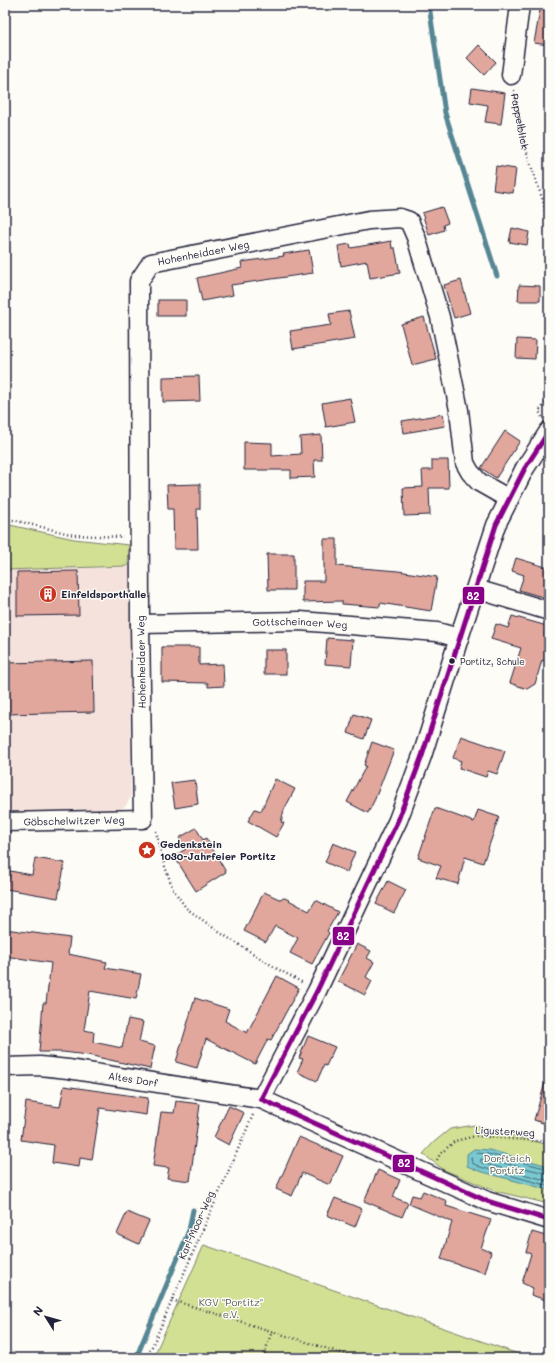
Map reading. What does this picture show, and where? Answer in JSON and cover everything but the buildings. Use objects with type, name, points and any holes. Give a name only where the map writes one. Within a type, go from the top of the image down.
[{"type":"street","points":[[511,75],[520,5]]},
{"type":"street","name":"Hohenheidaer Weg","points":[[143,819],[140,624],[140,281],[151,263],[369,220],[400,218],[409,221],[416,237],[440,317],[459,410],[465,463],[470,472],[479,482],[509,499]]},
{"type":"street","points":[[260,1099],[317,991],[398,820],[422,756],[496,525],[525,468],[549,432]]},
{"type":"street","points":[[476,588],[549,611]]},
{"type":"street","name":"Gottscheinaer Weg","points":[[140,624],[300,621],[437,632],[459,638]]},
{"type":"street","name":"Göbschelwitzer Weg","points":[[5,822],[143,819]]},
{"type":"street","name":"Altes Dorf","points":[[5,1067],[40,1066],[68,1069],[260,1099],[487,1201],[549,1220]]},
{"type":"path","name":"Pappelblick","points":[[511,75],[525,147],[544,204],[549,236]]},
{"type":"path","points":[[5,518],[74,535],[140,538]]},
{"type":"path","points":[[143,819],[156,829],[163,861],[172,889],[186,908],[276,968],[317,991]]},
{"type":"path","name":"Karl-Moor-Weg","points":[[147,1358],[260,1099]]},
{"type":"path","name":"Ligusterweg","points":[[429,1175],[440,1154],[455,1141],[476,1136],[549,1142]]},
{"type":"path","points":[[172,1300],[357,1358]]},
{"type":"path","points":[[263,1358],[272,1331]]},
{"type":"shaded area","points":[[130,567],[131,797],[125,807],[114,812],[5,815],[5,570]]},
{"type":"green space","points":[[5,524],[74,539],[129,545],[128,566],[5,570]]},
{"type":"green space","name":"Dorfteich Portitz","points":[[475,1125],[549,1145],[549,1204],[495,1191],[444,1170],[423,1154],[434,1142],[450,1129]]},
{"type":"green space","name":"KGV \"Portitz\" e.V.","points":[[204,1245],[530,1358],[153,1358]]},
{"type":"water","points":[[474,1149],[489,1150],[549,1166],[549,1190],[479,1171],[467,1166],[467,1154]]},
{"type":"waterway","points":[[429,5],[445,113],[497,276]]},
{"type":"waterway","points":[[136,1358],[184,1243],[189,1230],[193,1210]]},
{"type":"transit line","name":"82","points":[[261,1099],[317,991],[398,820],[422,756],[496,525],[525,468],[549,431]]},
{"type":"transit line","name":"82","points":[[261,1099],[487,1201],[549,1220]]},
{"type":"place","name":"Einfeldsporthalle","points":[[48,594]]},
{"type":"place","name":"Portitz, Schule","points":[[452,661]]},
{"type":"place","name":"Gedenkstein 1030-Jahrfeier Portitz","points":[[147,850]]}]
